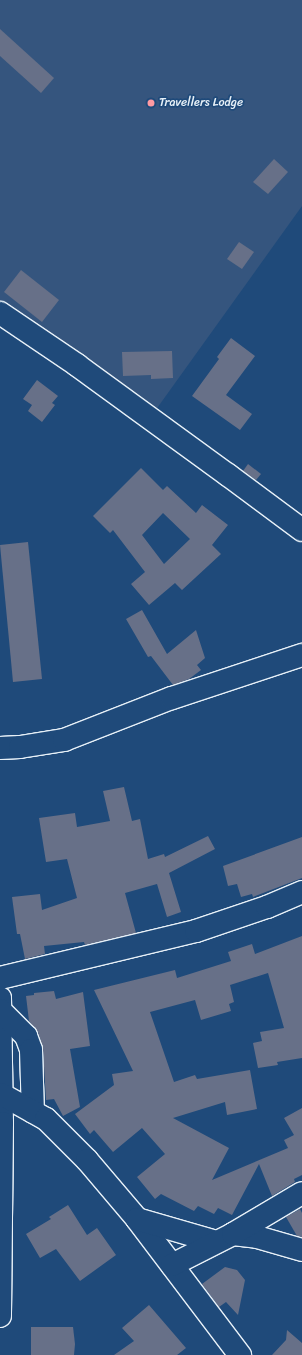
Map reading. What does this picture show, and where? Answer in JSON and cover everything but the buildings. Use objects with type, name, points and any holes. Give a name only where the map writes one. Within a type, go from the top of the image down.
[{"type":"street","points":[[0,313],[77,365],[302,530]]},
{"type":"street","points":[[0,748],[20,748],[64,740],[172,698],[302,655]]},
{"type":"street","points":[[0,978],[196,931],[267,907],[302,892]]},
{"type":"street","points":[[0,998],[0,1316]]},
{"type":"street","points":[[0,1010],[26,1036],[31,1050],[33,1112]]},
{"type":"street","points":[[1,1094],[55,1126],[87,1160],[137,1219],[240,1355]]},
{"type":"street","points":[[172,1265],[224,1238],[302,1193]]},
{"type":"street","points":[[137,1219],[224,1238],[257,1237],[302,1250]]},
{"type":"shaded area","name":"Travellers Lodge","points":[[0,0],[302,0],[302,206],[155,411],[0,302]]},
{"type":"place","name":"Travellers Lodge","points":[[151,103]]}]
